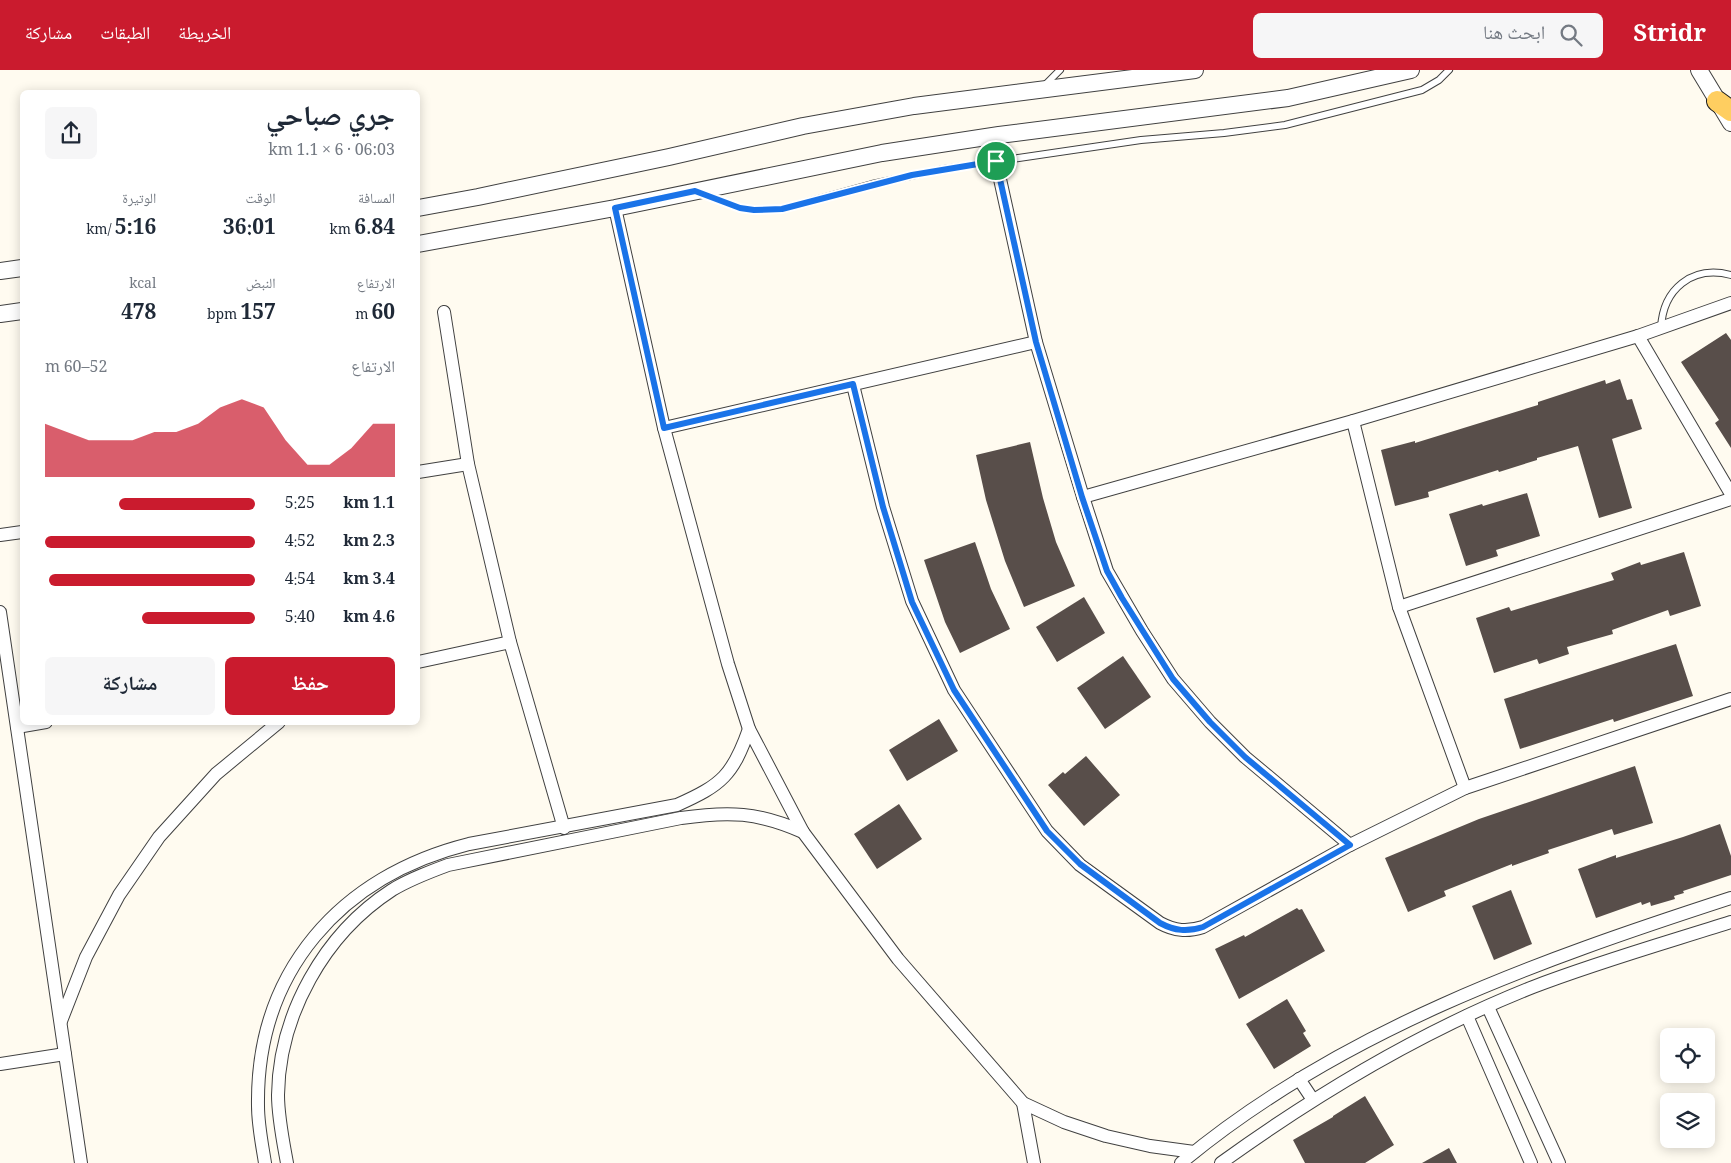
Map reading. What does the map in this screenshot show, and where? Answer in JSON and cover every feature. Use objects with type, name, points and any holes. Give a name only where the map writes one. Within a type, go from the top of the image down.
[{"type":"street","points":[[420,208],[669,157],[803,126],[914,106],[1196,70]]},
{"type":"street","points":[[420,244],[615,208],[934,144],[1288,98],[1411,70]]},
{"type":"street","points":[[1698,70],[1724,106],[1731,123]]},
{"type":"street","points":[[996,161],[1036,342],[1082,497],[1107,571],[1132,615],[1173,679],[1210,722],[1245,757],[1350,845]]},
{"type":"street","points":[[615,208],[664,428],[728,664],[749,729],[802,832],[898,959],[1023,1103],[1064,1122],[1106,1136],[1150,1146],[1194,1152]]},
{"type":"street","points":[[0,271],[20,268]]},
{"type":"street","points":[[1082,497],[1353,421],[1638,336],[1731,303]]},
{"type":"street","points":[[0,314],[20,311]]},
{"type":"street","points":[[444,312],[468,464],[510,642],[564,828]]},
{"type":"street","points":[[1638,336],[1731,494]]},
{"type":"street","points":[[664,428],[1036,342]]},
{"type":"street","points":[[853,384],[883,507],[912,602],[954,690],[1047,831],[1080,864],[1160,923],[1170,928],[1183,931],[1203,927],[1350,845],[1465,788],[1731,699]]},
{"type":"street","points":[[1353,421],[1400,607],[1465,788]]},
{"type":"street","points":[[420,472],[468,464]]},
{"type":"street","points":[[1400,607],[1731,499]]},
{"type":"street","points":[[0,535],[20,532]]},
{"type":"street","points":[[0,612],[81,1163]]},
{"type":"street","points":[[420,662],[510,642]]},
{"type":"street","points":[[17,727],[29,725]]},
{"type":"street","points":[[60,1023],[86,957],[119,895],[159,837],[216,774],[275,725]]},
{"type":"street","points":[[265,1163],[258,1108],[258,1085],[264,1041],[277,1000],[307,945],[348,902],[364,890],[402,868],[424,858],[469,844],[564,828],[678,805],[703,794],[725,778],[739,754],[749,729]]},
{"type":"street","points":[[678,805],[681,818]]},
{"type":"street","points":[[287,1163],[278,1097],[281,1058],[290,1021],[306,986],[324,956],[368,908],[399,887],[419,876],[448,865],[681,818],[735,813],[758,816],[802,832]]},
{"type":"street","points":[[1181,1163],[1225,1128],[1300,1079],[1353,1049],[1441,1004],[1577,950],[1731,898]]},
{"type":"street","points":[[1221,1163],[1313,1100],[1402,1049],[1467,1016],[1585,968],[1731,922]]},
{"type":"street","points":[[1488,1007],[1559,1163]]},
{"type":"street","points":[[1467,1016],[1531,1163]]},
{"type":"street","points":[[0,1064],[66,1054]]},
{"type":"street","points":[[1300,1079],[1313,1100]]},
{"type":"street","points":[[1023,1103],[1034,1163]]},
{"type":"lane","points":[[1039,90],[1060,70]]},
{"type":"lane","points":[[695,191],[740,208],[754,210],[782,209],[896,179],[996,161],[1141,140],[1224,133],[1286,125],[1422,90],[1439,80],[1449,70]]},
{"type":"lane","points":[[1661,328],[1662,311],[1673,290],[1679,285],[1702,274],[1718,272],[1731,274]]},
{"type":"building","points":[[1726,333],[1731,340],[1731,448],[1715,423],[1719,420],[1681,362]]},
{"type":"building","points":[[1620,379],[1627,400],[1632,399],[1642,429],[1612,439],[1632,508],[1599,518],[1578,446],[1499,472],[1498,470],[1428,492],[1429,497],[1395,506],[1381,450],[1415,441],[1415,443],[1538,405],[1538,402],[1605,380],[1606,384]]},
{"type":"building","points":[[1030,442],[1043,498],[1056,542],[1075,586],[1024,607],[1005,561],[986,500],[976,455]]},
{"type":"building","points":[[1527,493],[1540,536],[1496,550],[1498,556],[1466,566],[1449,514]]},
{"type":"building","points":[[975,542],[991,589],[1010,629],[960,653],[945,622],[924,560]]},
{"type":"building","points":[[1684,552],[1701,606],[1670,616],[1668,610],[1612,630],[1613,634],[1567,647],[1569,654],[1539,664],[1537,659],[1494,673],[1476,618],[1509,607],[1511,611],[1614,580],[1611,573],[1640,562],[1641,565]]},
{"type":"building","points":[[1084,597],[1105,633],[1057,662],[1036,627]]},
{"type":"building","points":[[1676,644],[1693,696],[1614,722],[1613,719],[1520,749],[1504,699]]},
{"type":"building","points":[[1123,656],[1151,697],[1105,729],[1077,688]]},
{"type":"building","points":[[939,719],[958,751],[907,781],[889,750]]},
{"type":"building","points":[[1086,756],[1120,795],[1084,826],[1048,785],[1063,772],[1065,774]]},
{"type":"building","points":[[1635,766],[1653,823],[1614,835],[1612,829],[1548,850],[1549,853],[1512,866],[1512,864],[1444,891],[1446,896],[1408,912],[1385,858],[1479,819]]},
{"type":"building","points":[[899,804],[922,839],[877,869],[854,834]]},
{"type":"building","points":[[1720,824],[1731,856],[1731,875],[1683,891],[1684,893],[1674,896],[1675,899],[1651,906],[1650,902],[1642,905],[1641,902],[1596,918],[1578,869],[1616,855],[1616,858]]},
{"type":"building","points":[[1511,890],[1532,944],[1494,960],[1472,906]]},
{"type":"building","points":[[1297,908],[1299,910],[1302,909],[1325,951],[1239,999],[1215,949],[1244,935],[1245,937]]},
{"type":"building","points":[[1287,999],[1306,1031],[1303,1033],[1311,1046],[1274,1069],[1246,1024]]},
{"type":"building","points":[[1365,1096],[1394,1145],[1365,1163],[1305,1163],[1293,1140]]},
{"type":"building","points":[[1449,1148],[1457,1163],[1422,1163]]},
{"type":"route","points":[[996,161],[1036,342],[1082,497],[1107,571],[1173,679],[1210,722],[1245,757],[1289,796],[1350,845],[1203,927],[1193,930],[1183,931],[1160,923],[1080,864],[1047,831],[954,690],[912,602],[883,507],[853,384],[664,428],[615,208],[695,191],[740,208],[754,210],[782,209],[912,175],[996,161]]}]
